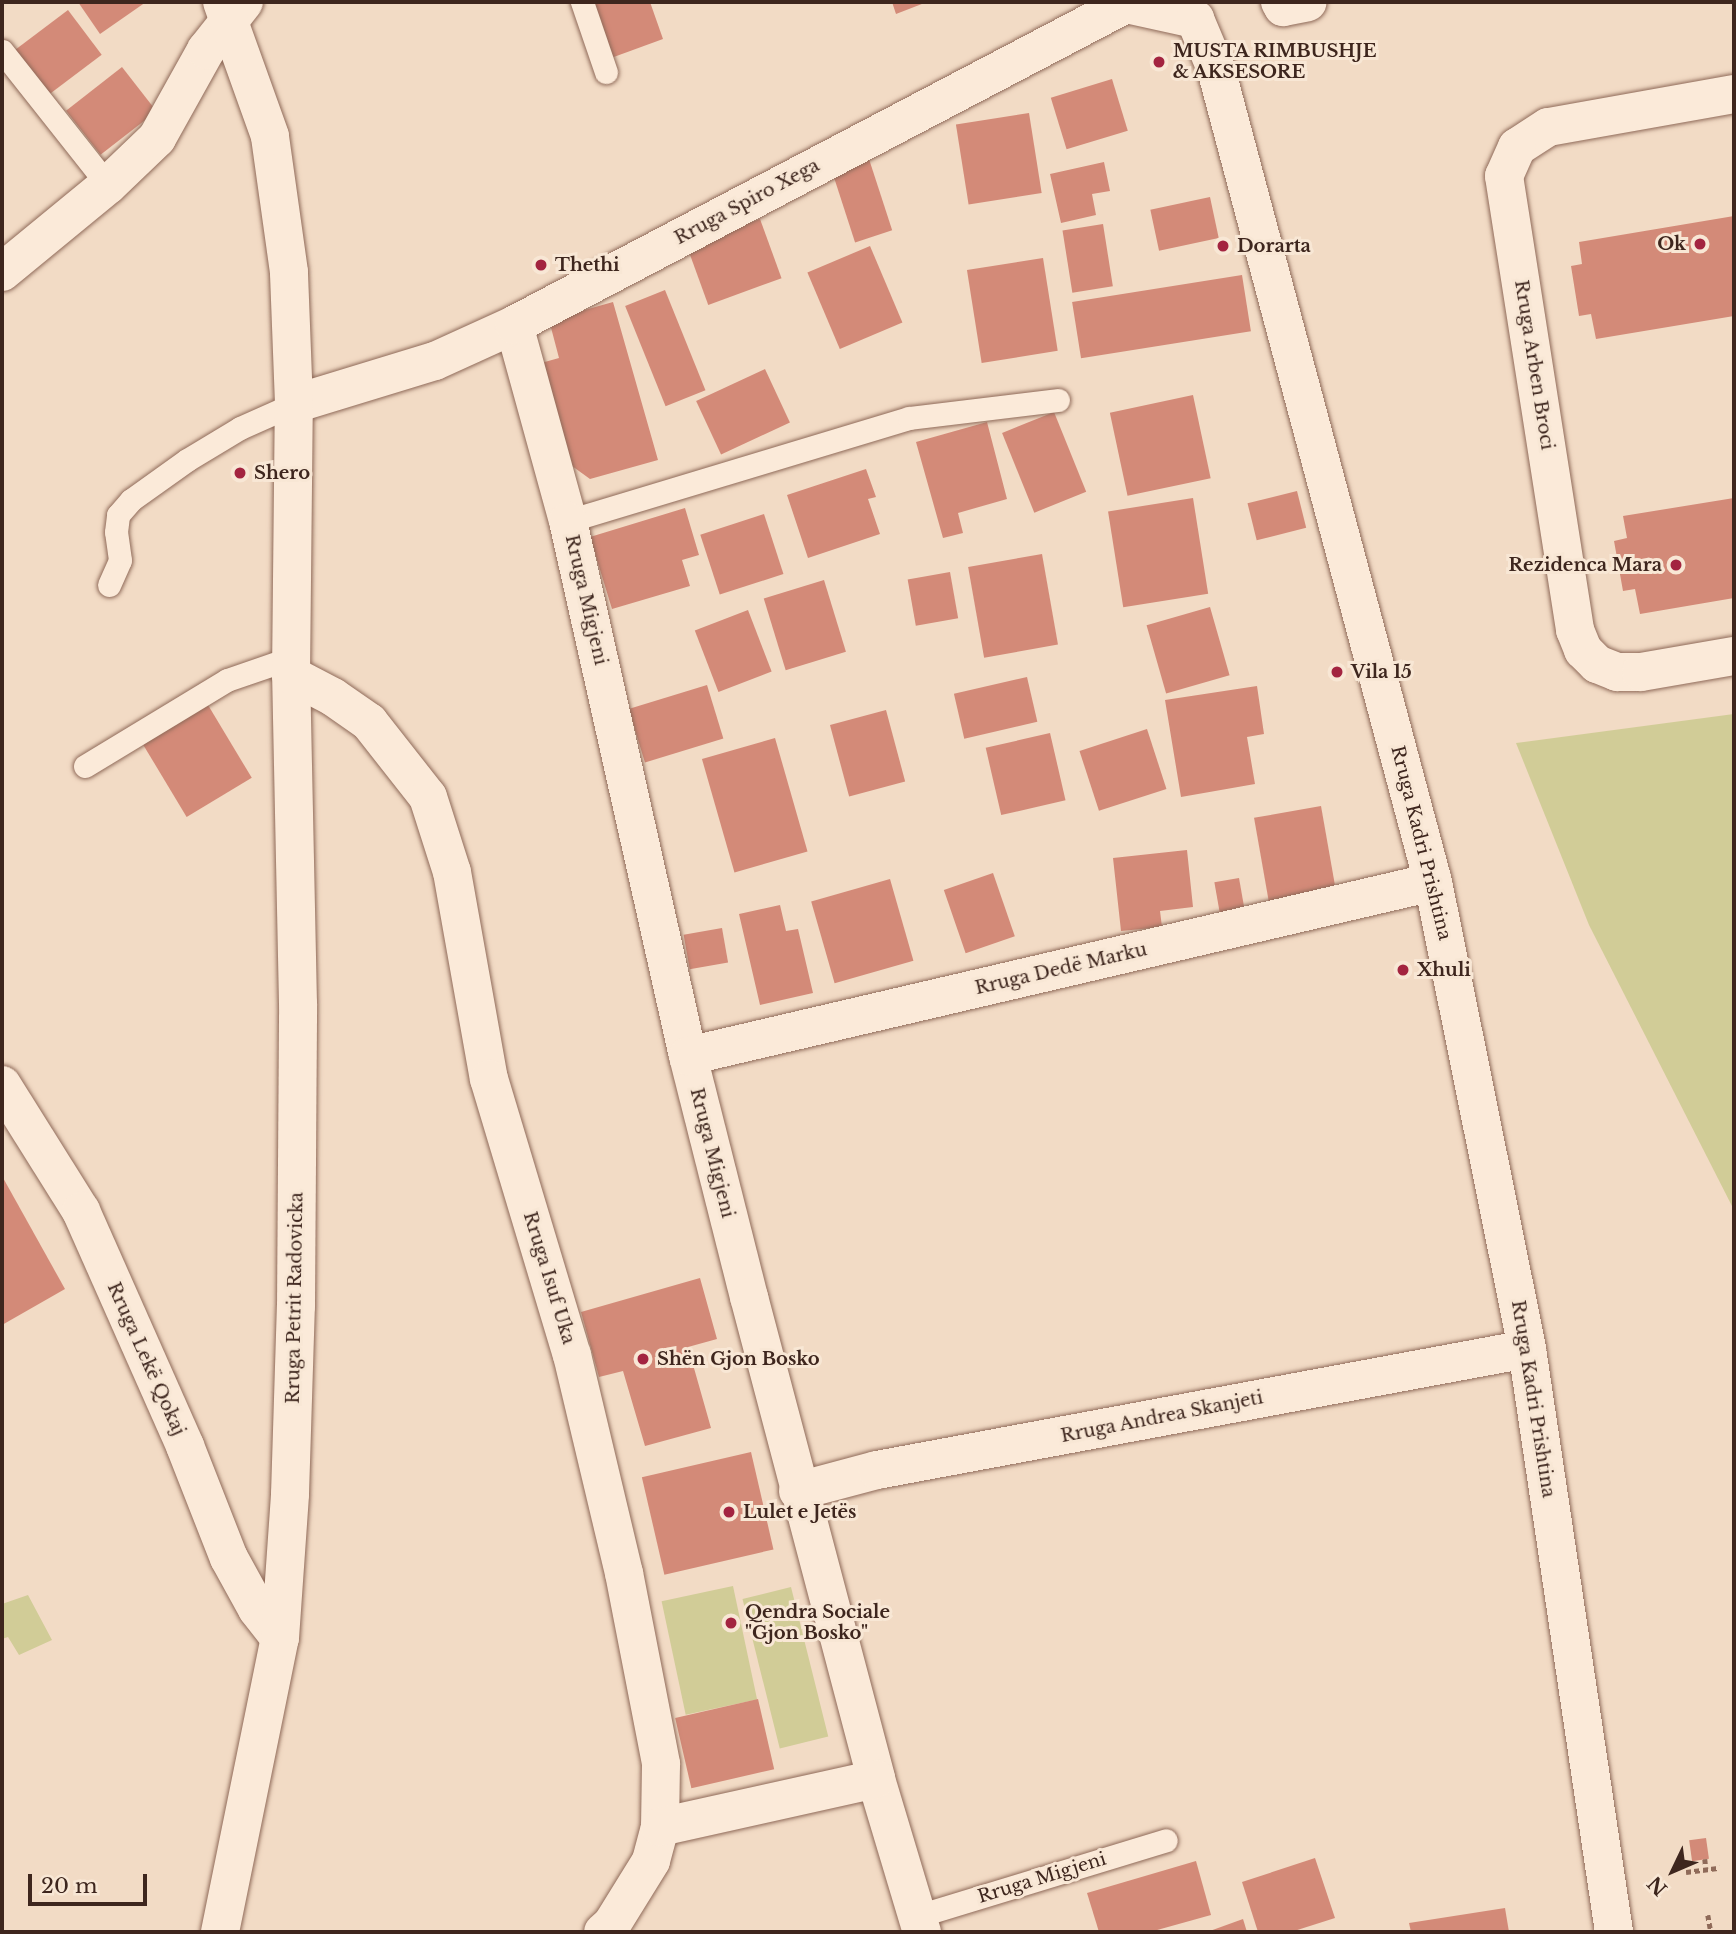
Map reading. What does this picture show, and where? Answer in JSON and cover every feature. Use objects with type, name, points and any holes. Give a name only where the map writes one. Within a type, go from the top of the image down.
[{"type":"street","name":"Rruga Spiro Xega","points":[[294,404],[435,361],[514,325],[1126,4],[1195,19]]},
{"type":"street","points":[[2,272],[108,186],[157,138],[231,8]]},
{"type":"street","name":"Rruga Petrit Radovicka","points":[[220,1932],[280,1638],[290,1494],[296,1306],[298,1004],[291,667],[294,404],[289,272],[270,136],[231,8]]},
{"type":"street","name":"Rruga Kadri Prishtina","points":[[1195,19],[1219,82],[1433,882],[1527,1349],[1614,1932]]},
{"type":"street","name":"Rruga Arben Broci","points":[[1734,94],[1548,127],[1517,147],[1504,176],[1575,630],[1583,650],[1597,664],[1616,672],[1641,672],[1734,656]]},
{"type":"street","name":"Rruga Migjeni","points":[[514,325],[568,521],[688,1056],[798,1492],[876,1779],[920,1924]]},
{"type":"street","name":"Rruga Isuf Uka","points":[[291,667],[369,722],[428,797],[452,872],[489,1079],[572,1355],[624,1573],[661,1764],[660,1827],[651,1861],[612,1924],[603,1932]]},
{"type":"street","name":"Rruga Dedë Marku","points":[[688,1056],[1433,882]]},
{"type":"street","name":"Rruga Lekë Qokaj","points":[[2,1085],[81,1212],[185,1446],[229,1558],[257,1609],[280,1638]]},
{"type":"street","name":"Rruga Andrea Skanjeti","points":[[798,1492],[877,1470],[1527,1349]]},
{"type":"street","points":[[660,1827],[876,1779]]},
{"type":"lane","points":[[582,2],[606,72]]},
{"type":"lane","points":[[2,51],[108,186]]},
{"type":"lane","name":"Rruga Migjeni","points":[[568,521],[909,418],[1058,400]]},
{"type":"lane","points":[[109,584],[120,560],[116,532],[118,515],[131,500],[187,460],[240,428],[294,404]]},
{"type":"lane","points":[[85,766],[227,680],[291,667]]},
{"type":"lane","name":"Rruga Migjeni","points":[[920,1924],[1166,1840]]},
{"type":"path","points":[[1705,1859],[1706,1869]]},
{"type":"path","points":[[1686,1872],[1720,1868]]},
{"type":"path","points":[[1708,1915],[1711,1932]]},
{"type":"shaded area","points":[[1734,714],[1734,1210],[1589,925],[1516,743]]},
{"type":"shaded area","points":[[733,1586],[757,1699],[686,1715],[662,1601]]},
{"type":"shaded area","points":[[791,1587],[828,1736],[780,1749],[742,1599]]},
{"type":"shaded area","points":[[28,1595],[52,1640],[19,1655],[8,1637],[2,1639],[2,1604]]},
{"type":"building","points":[[78,2],[146,2],[100,34]]},
{"type":"building","points":[[590,2],[650,2],[663,39],[611,58]]},
{"type":"building","points":[[892,2],[927,2],[896,14]]},
{"type":"building","points":[[68,10],[102,55],[49,94],[15,50]]},
{"type":"building","points":[[122,67],[156,111],[101,155],[66,111]]},
{"type":"building","points":[[1112,79],[1128,131],[1067,149],[1051,98]]},
{"type":"building","points":[[1029,113],[1042,193],[969,205],[956,125]]},
{"type":"building","points":[[869,159],[892,230],[855,242],[832,171]]},
{"type":"building","points":[[1104,162],[1110,191],[1092,194],[1096,215],[1061,223],[1050,174]]},
{"type":"building","points":[[1210,197],[1219,238],[1159,251],[1150,210]]},
{"type":"building","points":[[1734,216],[1734,316],[1596,339],[1591,314],[1579,316],[1571,266],[1582,264],[1579,242]]},
{"type":"building","points":[[760,219],[782,278],[708,305],[687,246]]},
{"type":"building","points":[[1103,224],[1113,286],[1072,293],[1063,230]]},
{"type":"building","points":[[870,246],[902,322],[840,349],[807,273]]},
{"type":"building","points":[[1043,258],[1058,351],[982,363],[967,270]]},
{"type":"building","points":[[1242,275],[1251,331],[1081,358],[1072,302]]},
{"type":"building","points":[[665,290],[705,390],[666,406],[625,306]]},
{"type":"building","points":[[613,302],[658,460],[590,479],[561,458],[534,365],[559,358],[549,320]]},
{"type":"building","points":[[765,369],[790,422],[721,455],[696,401]]},
{"type":"building","points":[[1193,395],[1211,478],[1128,496],[1110,413]]},
{"type":"building","points":[[1054,412],[1086,492],[1034,513],[1002,433]]},
{"type":"building","points":[[987,422],[1007,499],[958,513],[963,533],[943,538],[916,442]]},
{"type":"building","points":[[866,469],[876,497],[868,499],[880,534],[808,558],[787,495]]},
{"type":"building","points":[[1297,491],[1306,528],[1257,540],[1248,503]]},
{"type":"building","points":[[1193,498],[1208,594],[1123,607],[1108,511]]},
{"type":"building","name":"Rezidenca Mara","points":[[1734,498],[1734,598],[1640,614],[1635,589],[1623,591],[1614,541],[1627,538],[1623,516]]},
{"type":"building","points":[[685,508],[699,555],[682,560],[690,586],[612,609],[590,537]]},
{"type":"building","points":[[764,514],[783,574],[720,595],[700,535]]},
{"type":"building","points":[[1042,554],[1058,645],[984,658],[968,567]]},
{"type":"building","points":[[950,572],[958,618],[916,626],[908,579]]},
{"type":"building","points":[[824,580],[846,652],[786,670],[764,598]]},
{"type":"building","points":[[1210,607],[1230,675],[1166,693],[1147,625]]},
{"type":"building","points":[[748,610],[772,672],[718,692],[695,630]]},
{"type":"building","points":[[1027,677],[1037,722],[964,739],[954,694]]},
{"type":"building","points":[[707,685],[723,739],[645,763],[629,709]]},
{"type":"building","points":[[1257,686],[1264,734],[1247,737],[1255,784],[1181,797],[1165,700]]},
{"type":"building","points":[[208,705],[252,778],[187,817],[143,744]]},
{"type":"building","points":[[886,710],[905,781],[849,796],[830,725]]},
{"type":"building","points":[[1147,729],[1166,789],[1099,811],[1079,751]]},
{"type":"building","points":[[1050,733],[1066,800],[1001,815],[986,748]]},
{"type":"building","points":[[775,738],[808,851],[734,872],[702,759]]},
{"type":"building","points":[[1321,806],[1336,894],[1269,905],[1254,818]]},
{"type":"building","points":[[1187,850],[1193,907],[1160,911],[1162,927],[1121,931],[1113,858]]},
{"type":"building","points":[[993,873],[1015,936],[966,953],[944,890]]},
{"type":"building","points":[[1239,878],[1245,911],[1220,916],[1214,882]]},
{"type":"building","points":[[890,879],[913,961],[835,983],[811,902]]},
{"type":"building","points":[[780,905],[786,931],[798,929],[813,993],[760,1005],[739,914]]},
{"type":"building","points":[[722,928],[728,962],[690,969],[684,935]]},
{"type":"building","points":[[2,1176],[65,1289],[2,1325]]},
{"type":"building","name":"Shën Gjon Bosko","points":[[700,1278],[717,1339],[688,1347],[711,1428],[645,1446],[623,1371],[599,1377],[581,1312]]},
{"type":"building","points":[[751,1452],[773,1549],[664,1575],[642,1477]]},
{"type":"building","points":[[758,1699],[774,1769],[691,1788],[675,1718]]},
{"type":"building","points":[[1706,1838],[1709,1859],[1692,1861],[1689,1840]]},
{"type":"building","points":[[1315,1858],[1335,1918],[1291,1932],[1258,1932],[1242,1882]]},
{"type":"building","points":[[1196,1861],[1211,1915],[1150,1932],[1099,1932],[1087,1893]]},
{"type":"building","points":[[1505,1908],[1509,1932],[1411,1932],[1409,1923]]},
{"type":"building","points":[[1243,1919],[1247,1932],[1207,1932]]},
{"type":"place","name":"MUSTA RIMBUSHJE & AKSESORE","points":[[1159,62]]},
{"type":"place","name":"Ok","points":[[1700,244]]},
{"type":"place","name":"Dorarta","points":[[1223,246]]},
{"type":"place","name":"Thethi","points":[[541,265]]},
{"type":"place","name":"Shero","points":[[240,473]]},
{"type":"place","name":"Rezidenca Mara","points":[[1676,565]]},
{"type":"place","name":"Vila 15","points":[[1337,672]]},
{"type":"place","name":"Xhuli","points":[[1403,970]]},
{"type":"place","name":"Shën Gjon Bosko","points":[[643,1359]]},
{"type":"place","name":"Lulet e Jetës","points":[[729,1512]]},
{"type":"place","name":"Qendra Sociale \"Gjon Bosko\"","points":[[731,1623]]}]
